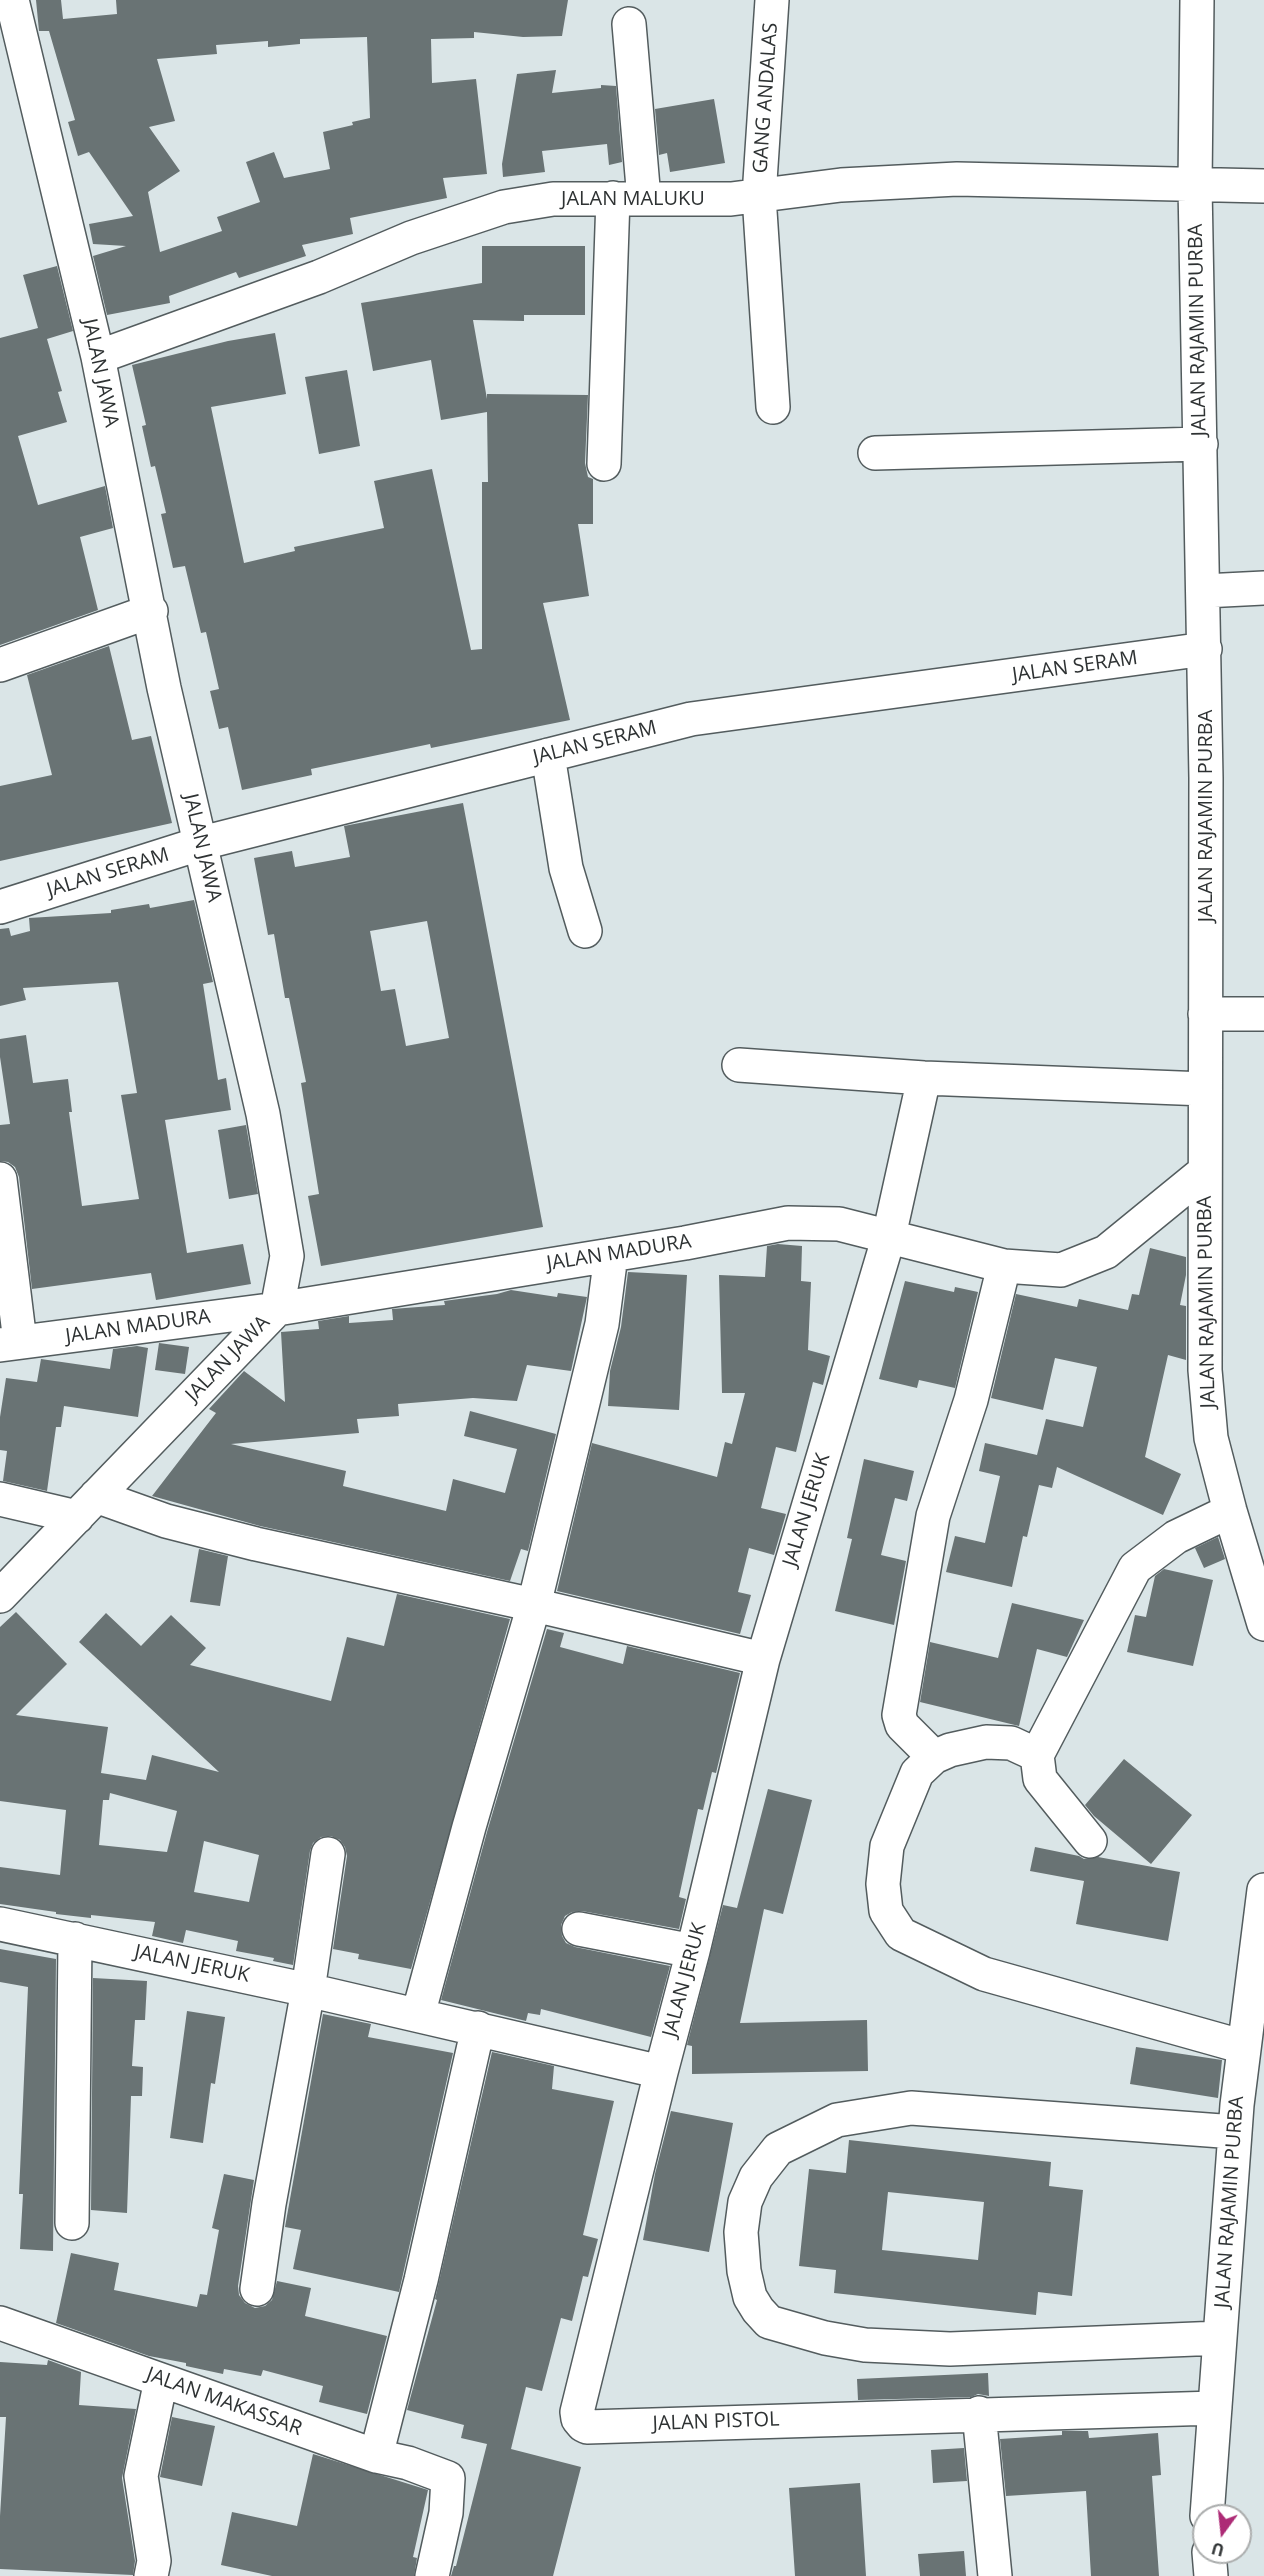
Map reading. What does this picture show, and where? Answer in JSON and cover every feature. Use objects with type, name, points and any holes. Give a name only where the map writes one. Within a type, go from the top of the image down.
[{"type":"street","name":"GANG ANDALAS","points":[[772,0],[759,196],[773,407]]},
{"type":"street","name":"JALAN RAJAMIN PURBA","points":[[1197,0],[1195,186],[1205,649],[1204,1172],[1207,1320],[1205,1370],[1211,1438],[1264,1624]]},
{"type":"street","name":"JALAN JAWA","points":[[0,1596],[277,1309],[287,1256],[262,1114],[202,843],[164,688],[151,611],[98,357],[8,6]]},
{"type":"street","points":[[604,464],[628,199],[628,24]]},
{"type":"street","name":"JALAN MALUKU","points":[[98,357],[319,277],[411,238],[504,207],[553,199],[731,199],[841,184],[957,179],[1264,186]]},
{"type":"street","points":[[875,453],[1201,444]]},
{"type":"street","points":[[1204,591],[1264,588]]},
{"type":"street","points":[[0,665],[151,611]]},
{"type":"street","name":"JALAN SERAM","points":[[0,907],[202,843],[691,719],[1205,649]]},
{"type":"street","points":[[548,755],[566,868],[585,931]]},
{"type":"street","points":[[1205,1014],[1264,1014]]},
{"type":"street","points":[[739,1065],[924,1078],[1205,1089]]},
{"type":"street","name":"JALAN JERUK","points":[[0,1924],[417,2014],[661,2072],[693,1951],[763,1659],[889,1236],[924,1078]]},
{"type":"street","name":"JALAN MADURA","points":[[10,1344],[277,1309],[611,1255],[788,1223],[839,1224],[1004,1266],[1061,1269],[1106,1252],[1204,1172]]},
{"type":"street","points":[[0,1179],[10,1344]]},
{"type":"street","points":[[417,2014],[534,1605],[602,1324],[611,1255]]},
{"type":"street","points":[[934,1757],[902,1725],[899,1715],[933,1516],[971,1400],[1004,1266]]},
{"type":"street","points":[[0,1498],[86,1506],[166,1521],[256,1544],[534,1605],[763,1659]]},
{"type":"street","points":[[1090,1841],[1040,1779],[1037,1755],[1135,1568],[1176,1537],[1230,1511]]},
{"type":"street","points":[[1037,1755],[1011,1743],[986,1742],[950,1750],[934,1757],[917,1773],[887,1846],[883,1884],[886,1911],[901,1934],[984,1974],[1244,2047]]},
{"type":"street","points":[[257,2289],[269,2204],[309,1990],[328,1854]]},
{"type":"street","name":"JALAN RAJAMIN PURBA","points":[[1208,2504],[1235,2132],[1264,1890]]},
{"type":"street","points":[[579,1929],[693,1951]]},
{"type":"street","points":[[72,2223],[75,1939]]},
{"type":"street","points":[[376,2456],[421,2280],[478,2028]]},
{"type":"street","name":"JALAN PISTOL","points":[[661,2072],[576,2412],[580,2422],[587,2427],[980,2413],[1215,2408]]},
{"type":"street","points":[[1220,2338],[950,2349],[865,2345],[825,2338],[769,2322],[758,2310],[750,2297],[746,2279],[741,2232],[745,2202],[756,2177],[778,2149],[837,2120],[911,2108],[1235,2132]]},
{"type":"street","name":"JALAN MAKASSAR","points":[[0,2323],[376,2456],[408,2463],[448,2478],[446,2513],[432,2576]]},
{"type":"street","points":[[151,2576],[154,2561],[141,2476],[161,2380]]},
{"type":"street","points":[[980,2413],[995,2576]]},
{"type":"building","points":[[36,0],[61,0],[63,19],[117,14],[116,0],[568,0],[562,36],[523,37],[474,32],[474,38],[431,39],[432,83],[476,79],[487,174],[443,178],[447,198],[350,218],[353,234],[302,245],[306,256],[239,278],[236,272],[169,296],[170,303],[107,315],[93,256],[126,246],[93,244],[89,224],[133,216],[89,152],[78,156],[68,122],[75,120],[49,31],[39,31]],"holes":[[[367,37],[370,118],[352,122],[353,125],[323,132],[330,169],[284,178],[274,152],[246,162],[260,202],[217,217],[222,231],[160,252],[148,192],[180,171],[149,127],[175,121],[157,59],[217,54],[216,45],[268,41],[268,47],[300,44],[300,39]]]},
{"type":"building","points":[[556,70],[552,93],[601,88],[601,85],[616,86],[622,162],[609,165],[607,144],[542,151],[545,172],[503,177],[502,164],[517,74]]},
{"type":"building","points":[[714,99],[725,163],[670,172],[667,153],[659,155],[655,109]]},
{"type":"building","points":[[482,246],[585,246],[585,315],[524,315],[524,321],[473,320],[487,399],[487,394],[588,395],[585,463],[588,477],[593,479],[593,524],[578,524],[589,596],[543,603],[570,720],[431,748],[430,744],[311,769],[312,775],[242,790],[228,727],[219,729],[210,691],[219,689],[206,632],[201,633],[185,566],[173,568],[161,514],[166,513],[155,466],[151,467],[142,426],[146,425],[132,365],[228,341],[275,333],[286,394],[211,407],[244,563],[295,551],[294,547],[384,528],[374,481],[432,469],[471,650],[482,649],[482,482],[488,482],[487,412],[441,420],[431,360],[373,371],[361,303],[482,283]]},
{"type":"building","points":[[57,266],[73,331],[47,339],[62,391],[58,392],[67,422],[18,436],[38,505],[105,486],[113,528],[80,537],[98,610],[0,645],[0,338],[38,328],[23,275]]},
{"type":"building","points":[[347,370],[360,446],[319,454],[305,377]]},
{"type":"building","points":[[109,646],[132,740],[151,736],[172,823],[0,861],[0,786],[52,775],[27,675]]},
{"type":"building","points":[[463,803],[543,1227],[321,1266],[308,1196],[319,1194],[301,1083],[306,1082],[289,998],[285,998],[274,934],[268,935],[254,858],[292,851],[295,867],[350,857],[344,826]],"holes":[[[427,921],[449,1038],[406,1046],[395,989],[381,991],[370,931]]]},
{"type":"building","points":[[194,900],[213,982],[203,984],[218,1080],[226,1078],[231,1110],[165,1120],[187,1253],[243,1244],[251,1284],[156,1300],[151,1273],[32,1289],[19,1177],[15,1167],[8,1162],[0,1161],[0,1125],[10,1124],[0,1057],[0,1039],[26,1035],[33,1083],[68,1079],[72,1112],[69,1112],[82,1206],[139,1199],[121,1095],[137,1093],[118,982],[23,988],[26,1000],[0,1006],[0,929],[9,928],[11,936],[30,931],[29,918],[111,913],[111,910],[149,904],[150,908]]},
{"type":"building","points":[[246,1125],[258,1194],[229,1199],[218,1130]]},
{"type":"building","points":[[778,1244],[802,1246],[801,1281],[811,1282],[808,1350],[830,1356],[823,1385],[813,1382],[796,1452],[776,1447],[761,1508],[786,1514],[774,1555],[749,1548],[738,1592],[751,1595],[740,1634],[557,1591],[592,1443],[717,1477],[725,1442],[732,1444],[745,1393],[722,1393],[719,1275],[765,1277],[767,1246]]},
{"type":"building","points":[[1150,1248],[1186,1257],[1186,1275],[1180,1305],[1186,1306],[1186,1360],[1168,1355],[1145,1457],[1181,1474],[1163,1515],[1057,1467],[1052,1488],[1039,1485],[1027,1537],[1023,1536],[1012,1587],[946,1572],[955,1536],[985,1543],[1000,1476],[979,1471],[985,1443],[1037,1455],[1046,1419],[1083,1427],[1097,1367],[1055,1358],[1043,1410],[991,1398],[1016,1294],[1077,1307],[1079,1299],[1128,1310],[1132,1294],[1139,1295]]},
{"type":"building","points":[[628,1272],[687,1275],[679,1410],[608,1406],[610,1371],[621,1327]]},
{"type":"building","points":[[905,1281],[954,1292],[955,1287],[978,1292],[955,1388],[919,1380],[917,1388],[879,1379]]},
{"type":"building","points":[[511,1290],[557,1297],[558,1293],[587,1297],[571,1371],[527,1365],[517,1401],[473,1398],[398,1404],[399,1416],[357,1419],[359,1433],[231,1444],[346,1471],[343,1486],[446,1511],[453,1479],[505,1493],[517,1449],[464,1436],[470,1411],[556,1434],[528,1551],[521,1549],[510,1581],[260,1526],[152,1496],[216,1413],[209,1409],[244,1371],[285,1402],[281,1332],[319,1329],[318,1321],[349,1316],[349,1323],[393,1320],[392,1309],[445,1305],[444,1301]]},
{"type":"building","points":[[159,1343],[189,1347],[185,1374],[155,1370]]},
{"type":"building","points":[[137,1346],[148,1348],[138,1417],[64,1406],[61,1427],[56,1427],[47,1491],[3,1481],[7,1451],[0,1450],[0,1417],[6,1378],[37,1382],[41,1359],[110,1369],[113,1349]]},
{"type":"building","points":[[864,1459],[914,1471],[907,1501],[895,1498],[881,1555],[906,1561],[894,1625],[835,1611],[852,1539],[847,1538]]},
{"type":"building","points":[[1218,1537],[1225,1559],[1204,1568],[1195,1548]]},
{"type":"building","points":[[199,1549],[228,1556],[220,1606],[190,1602]]},
{"type":"building","points":[[1164,1569],[1213,1580],[1193,1666],[1127,1652],[1135,1615],[1146,1617],[1155,1576]]},
{"type":"building","points":[[397,1594],[510,1619],[411,1969],[358,1959],[359,1954],[333,1949],[347,1856],[340,1840],[331,1836],[321,1837],[313,1843],[310,1851],[293,1965],[273,1961],[274,1958],[236,1951],[238,1941],[186,1930],[183,1943],[152,1936],[155,1922],[91,1915],[91,1918],[56,1914],[56,1912],[0,1904],[0,1867],[60,1875],[66,1810],[0,1801],[0,1627],[16,1612],[67,1664],[16,1715],[108,1727],[101,1773],[146,1780],[152,1755],[219,1772],[79,1642],[106,1613],[141,1646],[171,1615],[206,1648],[190,1665],[331,1701],[347,1637],[384,1646]],"holes":[[[110,1793],[177,1811],[167,1852],[99,1845],[103,1800],[109,1800]],[[204,1841],[259,1855],[249,1902],[194,1892]]]},
{"type":"building","points":[[1012,1603],[1084,1620],[1067,1657],[1037,1649],[1019,1726],[920,1702],[930,1642],[998,1658]]},
{"type":"building","points":[[547,1629],[564,1633],[560,1647],[623,1664],[627,1646],[740,1673],[716,1773],[712,1772],[703,1810],[698,1809],[679,1897],[686,1899],[679,1929],[582,1911],[572,1912],[565,1916],[561,1925],[562,1936],[566,1943],[575,1947],[670,1966],[651,2037],[541,2009],[540,2015],[528,2013],[526,2021],[441,2000],[487,1832]]},
{"type":"building","points":[[1124,1759],[1192,1815],[1151,1864],[1094,1816],[1085,1805]]},
{"type":"building","points":[[768,1789],[812,1800],[783,1914],[764,1909],[740,2023],[867,2020],[868,2071],[692,2074],[692,2046],[687,2045],[723,1905],[737,1908]]},
{"type":"building","points":[[1035,1847],[1084,1859],[1098,1857],[1180,1872],[1168,1941],[1076,1924],[1084,1881],[1030,1871]]},
{"type":"building","points":[[0,1949],[56,1959],[53,2251],[20,2249],[23,2194],[19,2194],[28,1987],[0,1982]]},
{"type":"building","points":[[93,1978],[147,1981],[145,2020],[135,2020],[132,2066],[143,2067],[142,2096],[131,2096],[127,2213],[91,2210]]},
{"type":"building","points":[[187,2011],[225,2017],[215,2084],[211,2083],[203,2143],[170,2138]]},
{"type":"building","points":[[323,2014],[371,2024],[368,2037],[453,2053],[399,2292],[293,2269],[301,2230],[285,2227]]},
{"type":"building","points":[[1136,2047],[1222,2060],[1218,2098],[1130,2084]]},
{"type":"building","points":[[492,2052],[554,2066],[552,2089],[614,2101],[583,2235],[598,2239],[588,2277],[583,2276],[572,2321],[561,2318],[542,2391],[526,2387],[511,2449],[581,2467],[553,2576],[451,2576],[456,2566],[487,2444],[461,2438],[464,2425],[407,2410],[437,2300],[435,2299]]},
{"type":"building","points":[[671,2111],[733,2123],[709,2252],[643,2240],[655,2174]]},
{"type":"building","points":[[849,2140],[1051,2162],[1049,2186],[1083,2190],[1072,2296],[1038,2292],[1036,2315],[834,2293],[836,2270],[799,2266],[809,2169],[846,2173]],"holes":[[[888,2192],[984,2202],[978,2260],[882,2250]]]},
{"type":"building","points":[[224,2174],[254,2180],[238,2286],[239,2295],[245,2303],[255,2308],[265,2306],[272,2300],[277,2281],[311,2288],[305,2316],[387,2336],[367,2414],[319,2402],[323,2386],[263,2370],[261,2376],[224,2369],[223,2374],[186,2366],[186,2363],[149,2356],[56,2323],[71,2253],[119,2263],[114,2290],[197,2307],[200,2294],[207,2295],[219,2230],[212,2228]]},
{"type":"building","points":[[48,2360],[81,2372],[79,2405],[136,2409],[122,2478],[135,2561],[133,2575],[0,2569],[0,2516],[6,2417],[0,2417],[0,2362],[47,2365]]},
{"type":"building","points":[[988,2373],[989,2396],[978,2394],[971,2397],[858,2400],[857,2379]]},
{"type":"building","points":[[172,2417],[215,2426],[202,2486],[160,2477]]},
{"type":"building","points":[[1062,2431],[1088,2431],[1089,2438],[1158,2433],[1161,2475],[1152,2476],[1159,2576],[1091,2576],[1086,2491],[1006,2496],[1000,2439],[1062,2435]]},
{"type":"building","points":[[964,2448],[967,2481],[933,2483],[931,2450]]},
{"type":"building","points":[[313,2454],[428,2490],[413,2557],[417,2558],[414,2576],[272,2576],[221,2565],[232,2512],[297,2526]]},
{"type":"building","points":[[860,2483],[866,2576],[795,2576],[789,2488]]},
{"type":"building","points":[[964,2551],[966,2576],[920,2576],[918,2554]]}]
